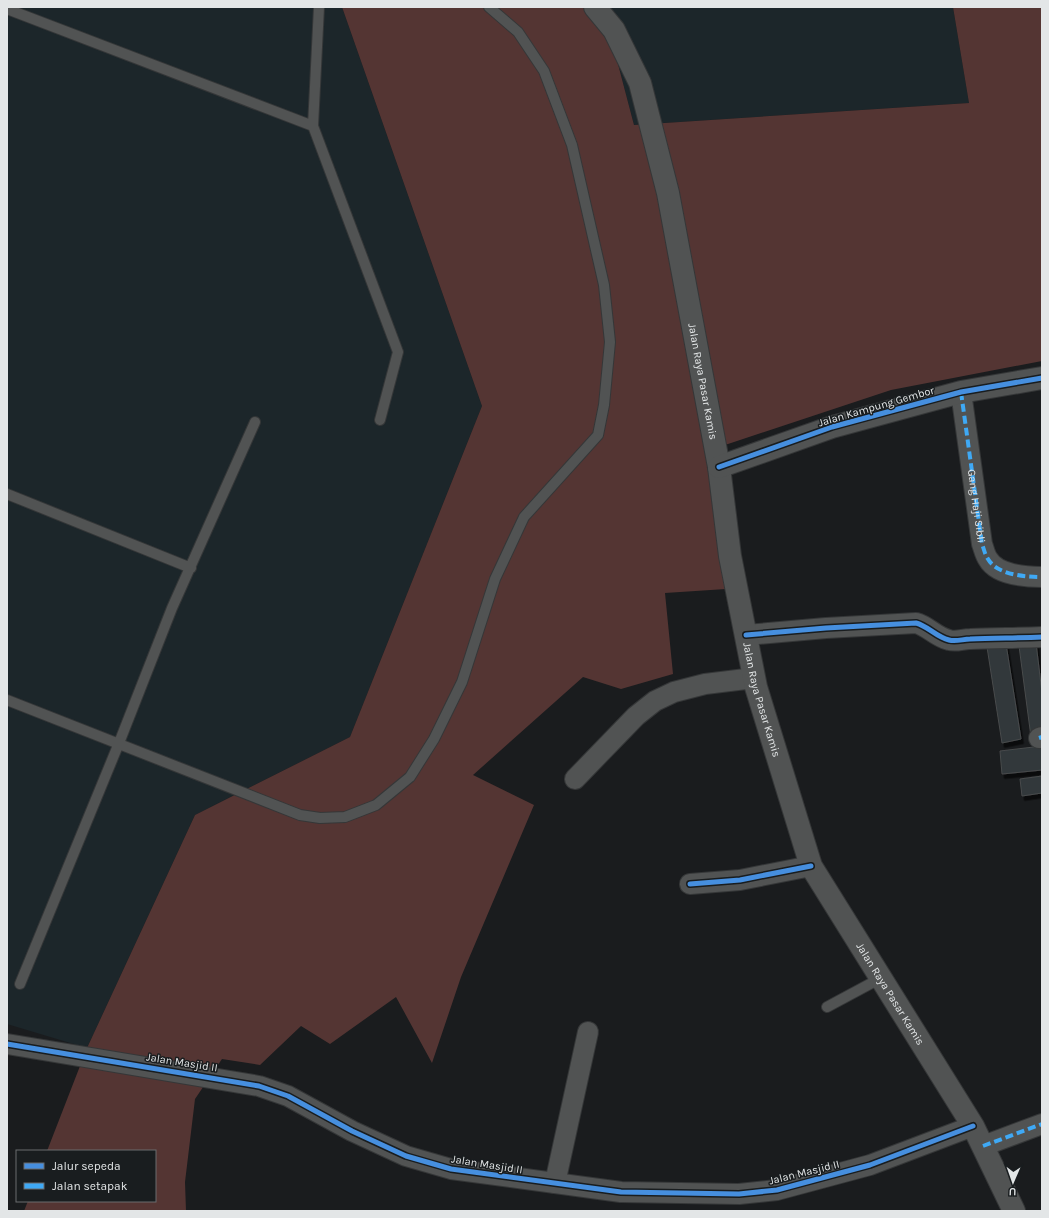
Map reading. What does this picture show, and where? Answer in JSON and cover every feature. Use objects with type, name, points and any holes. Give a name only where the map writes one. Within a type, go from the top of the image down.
[{"type":"main road","name":"Jalan Raya Pasar Kamis","points":[[595,7],[614,30],[640,83],[668,193],[719,467],[730,556],[754,678],[812,866],[973,1126],[1014,1211]]},
{"type":"main road","name":"Jalan Kampung Gembor","points":[[719,467],[832,427],[961,392],[1042,378]]},
{"type":"street","name":"Gang Haji Sibli","points":[[961,392],[982,544],[988,560],[999,569],[1023,577],[1042,577]]},
{"type":"street","points":[[746,635],[818,628],[916,623],[922,624],[934,634],[953,641],[967,639],[1042,637]]},
{"type":"street","points":[[575,780],[636,716],[655,701],[674,692],[699,685],[754,678]]},
{"type":"street","points":[[690,884],[740,880],[812,866]]},
{"type":"street","points":[[555,1184],[588,1032]]},
{"type":"street","name":"Jalan Masjid II","points":[[7,1044],[259,1086],[288,1096],[352,1131],[406,1156],[451,1170],[621,1192],[739,1194],[777,1190],[870,1165],[973,1126]]},
{"type":"street","points":[[983,1146],[1042,1124]]},
{"type":"lane","points":[[319,7],[313,126],[398,352],[380,420]]},
{"type":"lane","points":[[7,700],[119,743],[300,816],[320,818],[345,817],[376,806],[410,777],[434,738],[462,682],[495,579],[524,517],[598,435],[604,405],[610,342],[604,285],[572,146],[544,71],[518,32],[489,7]]},
{"type":"lane","points":[[7,10],[313,126]]},
{"type":"lane","points":[[20,984],[119,743],[172,608],[255,422]]},
{"type":"lane","points":[[7,494],[191,568]]},
{"type":"lane","points":[[827,1007],[881,978]]},
{"type":"shaded area","points":[[7,7],[342,7],[482,406],[350,737],[195,815],[87,1048],[7,1024]]},
{"type":"shaded area","points":[[342,7],[603,7],[634,125],[969,103],[953,7],[1042,7],[1042,361],[891,390],[707,451],[726,589],[665,593],[673,674],[621,689],[583,677],[473,775],[534,805],[461,977],[432,1063],[396,997],[330,1044],[301,1026],[260,1065],[222,1059],[195,1099],[185,1182],[186,1211],[24,1211],[28,1202],[156,1202],[156,1150],[47,1150],[87,1048],[195,815],[350,737],[482,406]]},
{"type":"shaded area","points":[[603,7],[953,7],[969,103],[634,125]]},
{"type":"building","points":[[1036,643],[1042,693],[1042,735],[1031,737],[1019,646]]},
{"type":"building","points":[[1006,644],[1021,739],[1002,743],[987,647]]},
{"type":"building","points":[[1042,746],[1042,770],[1002,774],[1000,751]]},
{"type":"building","points":[[1042,776],[1042,793],[1022,796],[1020,779]]},
{"type":"marked path","points":[[961,392],[982,544],[986,556],[992,564],[1005,572],[1020,576],[1042,577]]},
{"type":"marked path","points":[[983,1146],[1042,1124]]},
{"type":"cycle path","points":[[719,467],[832,427],[961,392],[1042,378]]},
{"type":"cycle path","points":[[746,635],[826,628],[916,623],[924,626],[944,639],[952,641],[1042,637]]},
{"type":"cycle path","points":[[690,884],[740,880],[811,866]]},
{"type":"cycle path","points":[[7,1044],[259,1086],[288,1096],[352,1131],[406,1156],[451,1169],[621,1192],[739,1194],[777,1190],[870,1165],[973,1126]]}]
